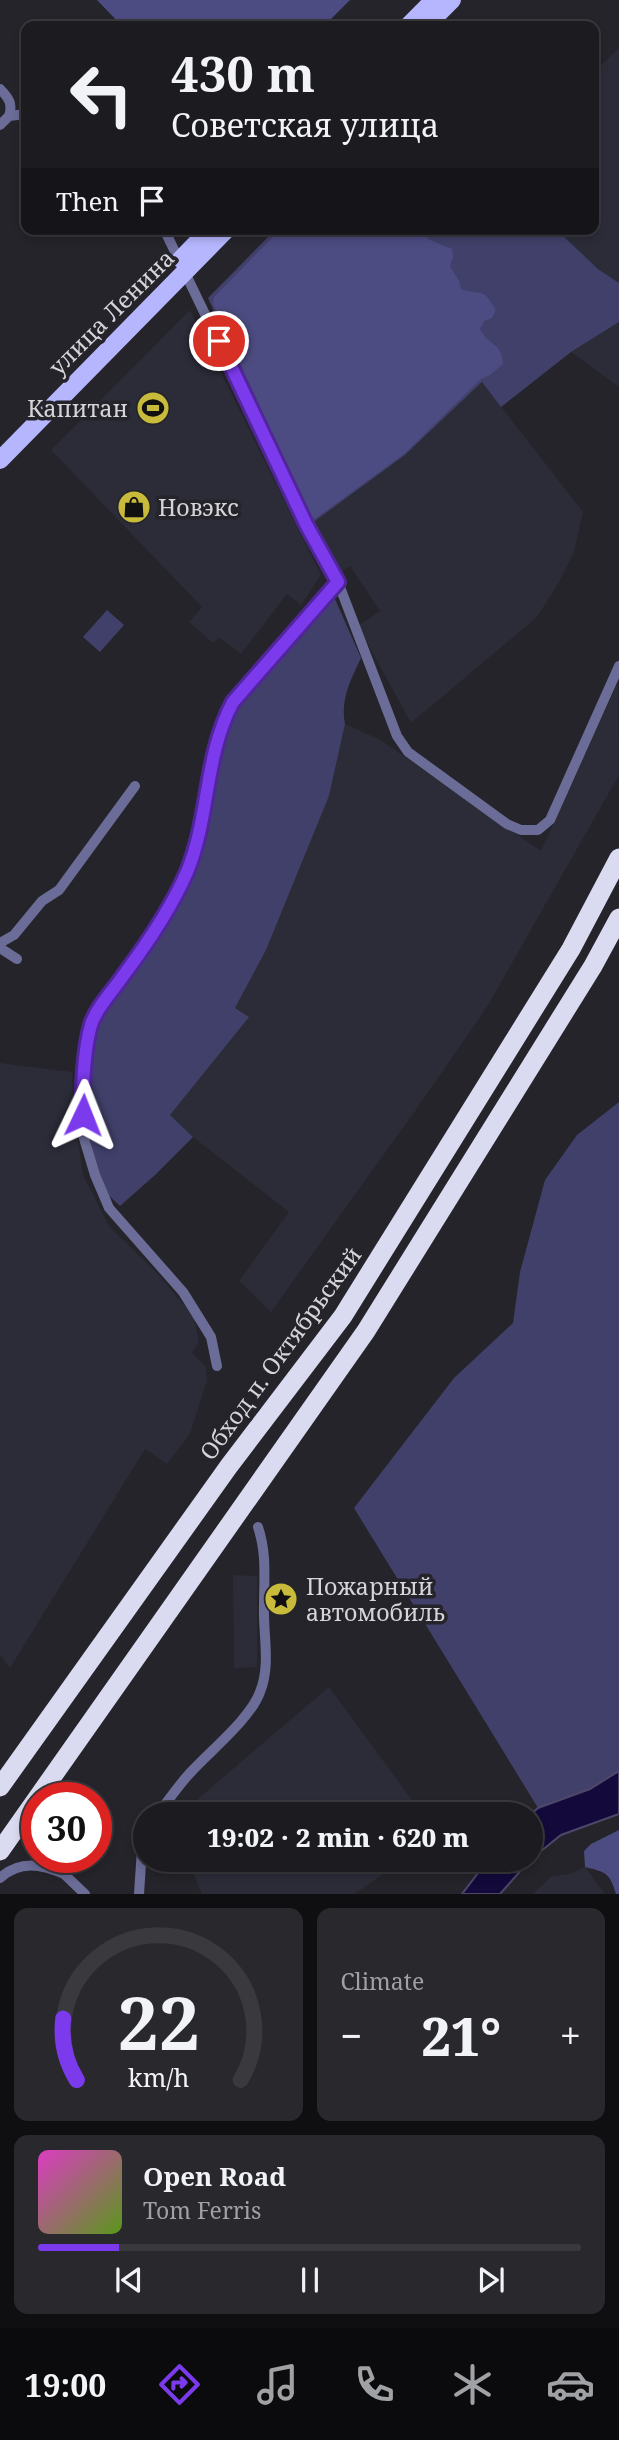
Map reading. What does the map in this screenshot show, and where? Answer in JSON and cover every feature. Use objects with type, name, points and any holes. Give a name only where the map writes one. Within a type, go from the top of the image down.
[{"type":"highway","name":"Обход п. Октябрьский","points":[[0,1787],[229,1466],[343,1316],[571,949],[619,859]]},
{"type":"highway","points":[[0,1851],[366,1331],[586,978],[619,918]]},
{"type":"main road","points":[[413,21],[434,0]]},
{"type":"main road","points":[[431,21],[452,0]]},
{"type":"main road","name":"улица Ленина","points":[[0,460],[182,266],[205,235]]},
{"type":"main road","name":"улица Ленина","points":[[0,444],[182,266],[221,235]]},
{"type":"street","points":[[0,89],[9,99],[12,108],[9,116],[0,125]]},
{"type":"street","points":[[9,116],[21,115]]},
{"type":"street","points":[[167,235],[307,526],[338,582],[397,736],[408,752],[507,824],[521,830],[538,830],[550,820],[619,666]]},
{"type":"street","points":[[217,1366],[211,1337],[183,1292],[109,1208],[94,1175],[83,1135],[82,1095],[91,1023],[146,944],[186,873],[195,850],[218,737],[233,702],[338,582]]},
{"type":"street","points":[[17,959],[0,946],[14,935],[42,901],[59,890],[135,786]]},
{"type":"street","points":[[167,1802],[189,1774],[250,1710],[260,1692],[266,1667],[263,1608],[266,1573],[265,1551],[258,1527]]},
{"type":"street","points":[[50,1782],[52,1775]]},
{"type":"street","points":[[0,1878],[22,1865],[43,1865],[64,1874],[85,1894]]},
{"type":"street","points":[[139,1894],[140,1872]]},
{"type":"shaded area","points":[[97,0],[350,0],[329,21],[117,21]]},
{"type":"shaded area","points":[[619,48],[619,283],[598,269],[562,235],[599,235],[599,67]]},
{"type":"shaded area","points":[[270,235],[562,235],[598,269],[619,283],[619,322],[571,352],[501,407],[482,382],[405,455],[311,524],[208,298]]},
{"type":"shaded area","points":[[275,235],[426,235],[428,239],[452,249],[450,266],[461,289],[484,294],[496,310],[480,329],[500,352],[503,364],[481,379],[404,454],[312,521],[213,304],[214,297]]},
{"type":"shaded area","points":[[190,310],[321,575],[301,605],[287,594],[241,654],[219,637],[213,643],[189,622],[202,607],[51,450]]},
{"type":"shaded area","points":[[619,322],[619,387],[571,352]]},
{"type":"shaded area","points":[[482,382],[583,512],[574,552],[537,617],[411,723],[358,626],[380,611],[350,566],[341,572],[311,524],[405,455]]},
{"type":"shaded area","points":[[335,599],[361,658],[345,698],[345,724],[329,796],[266,950],[235,1008],[249,1017],[170,1115],[193,1137],[120,1206],[104,1191],[94,1161],[86,1113],[85,1094],[95,1035],[104,1015],[190,884],[199,851],[210,770],[236,701]]},
{"type":"shaded area","points":[[107,610],[124,625],[100,652],[83,637]]},
{"type":"shaded area","points":[[618,682],[619,775],[487,1007],[271,1312],[239,1281],[289,1212],[193,1137],[170,1115],[248,1017],[235,1008],[266,950],[329,796],[345,724],[379,739],[541,851]]},
{"type":"shaded area","points":[[0,1063],[72,1072],[74,1115],[83,1175],[109,1226],[157,1273],[194,1317],[199,1343],[192,1353],[206,1366],[207,1380],[190,1434],[167,1464],[145,1449],[10,1668],[0,1654]]},
{"type":"shaded area","points":[[619,1102],[619,1771],[590,1789],[543,1806],[543,1802],[534,1802],[354,1508],[454,1378],[513,1323],[520,1272],[545,1180],[577,1135]]},
{"type":"shaded area","points":[[233,1575],[257,1576],[257,1667],[234,1668]]},
{"type":"shaded area","points":[[329,1687],[413,1802],[194,1802]]},
{"type":"shaded area","points":[[619,1771],[619,1814],[561,1835],[543,1850],[543,1806],[590,1789]]},
{"type":"shaded area","points":[[619,1830],[619,1894],[616,1894],[606,1874],[585,1867],[584,1851],[591,1844]]},
{"type":"shaded area","points":[[585,1867],[605,1894],[533,1894],[552,1876],[571,1874]]},
{"type":"shaded area","points":[[193,1872],[386,1872],[354,1894],[202,1894]]},
{"type":"shaded area","points":[[479,1872],[519,1872],[500,1894],[462,1894]]},
{"type":"place","name":"Капитан","points":[[153,408]]},
{"type":"place","name":"Новэкс","points":[[134,507]]},
{"type":"place","name":"Пожарный автомобиль","points":[[281,1599]]},
{"type":"route","points":[[83,1115],[82,1095],[91,1023],[146,944],[186,873],[195,850],[208,776],[225,718],[233,702],[338,582],[307,526],[219,341]]}]
